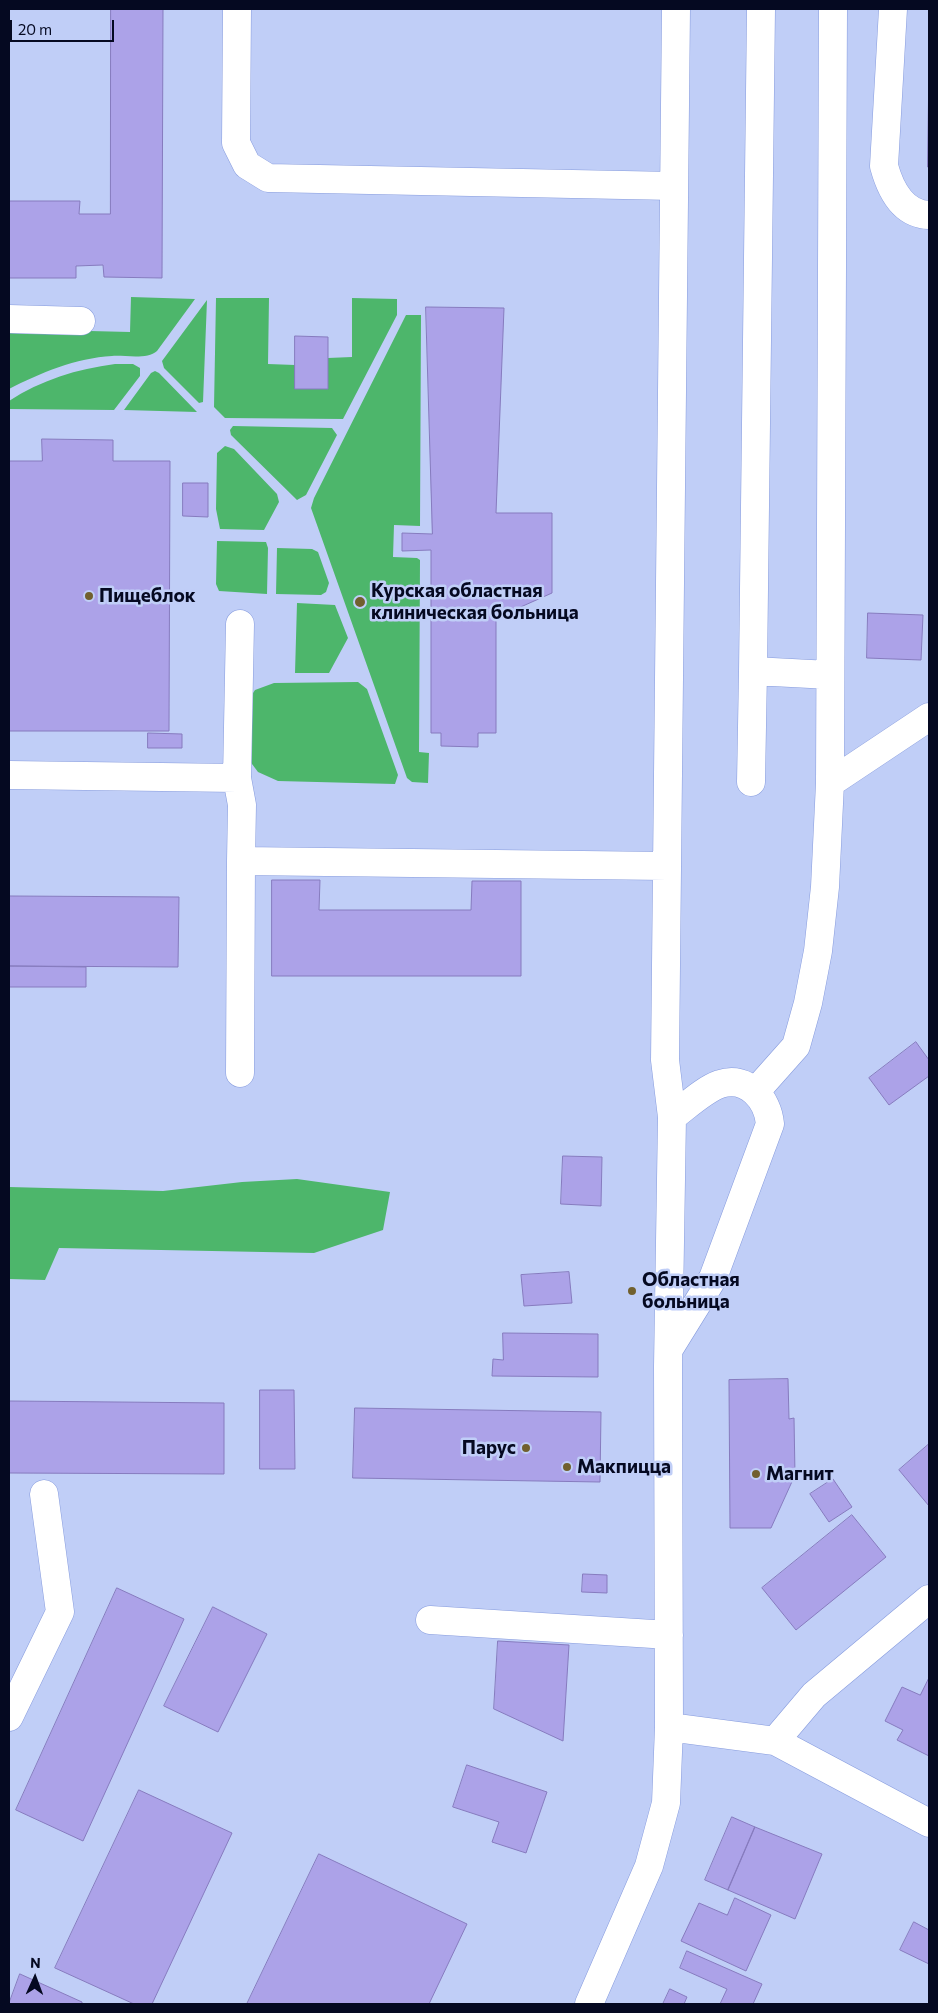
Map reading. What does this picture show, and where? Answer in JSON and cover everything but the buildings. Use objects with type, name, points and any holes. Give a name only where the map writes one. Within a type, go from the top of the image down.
[{"type":"street","points":[[237,9],[236,143],[247,165],[268,178],[674,186]]},
{"type":"street","points":[[589,2004],[649,1866],[666,1803],[669,1727],[669,1350],[672,1117],[665,1060],[676,9]]},
{"type":"street","points":[[751,782],[754,671],[761,9]]},
{"type":"street","points":[[756,1092],[796,1046],[808,1003],[818,951],[825,887],[830,783],[833,9]]},
{"type":"street","points":[[893,9],[884,166],[890,188],[903,204],[929,216]]},
{"type":"street","points":[[9,319],[81,320]]},
{"type":"street","points":[[240,624],[237,778],[242,805],[240,1074]]},
{"type":"street","points":[[754,671],[830,675]]},
{"type":"street","points":[[830,783],[929,717]]},
{"type":"street","points":[[9,775],[237,778]]},
{"type":"street","points":[[241,861],[667,866]]},
{"type":"street","points":[[669,1350],[713,1278],[770,1124],[769,1112],[764,1100],[745,1085],[733,1083],[720,1084],[672,1117]]},
{"type":"street","points":[[9,1717],[60,1612],[44,1494]]},
{"type":"street","points":[[776,1740],[814,1695],[926,1606]]},
{"type":"street","points":[[430,1620],[669,1635]]},
{"type":"street","points":[[669,1727],[776,1740],[929,1823]]},
{"type":"green space","points":[[131,297],[195,299],[153,354],[99,357],[72,363],[33,377],[9,389],[9,329],[130,332]]},
{"type":"green space","points":[[216,298],[269,298],[268,364],[295,365],[295,389],[328,389],[328,358],[352,357],[352,298],[397,299],[397,315],[343,419],[225,418],[214,407]]},
{"type":"green space","points":[[207,300],[203,402],[199,403],[164,368],[162,361]]},
{"type":"green space","points":[[406,315],[421,315],[420,526],[394,525],[393,557],[417,558],[420,560],[419,752],[429,753],[428,783],[412,782],[407,778],[311,508],[314,498]]},
{"type":"green space","points":[[115,364],[133,364],[140,368],[140,376],[114,410],[9,409],[9,401],[47,381],[73,372]]},
{"type":"green space","points":[[155,371],[197,412],[124,410],[151,373]]},
{"type":"green space","points":[[233,426],[332,428],[337,435],[306,495],[297,500],[231,435],[230,430]]},
{"type":"green space","points":[[225,446],[234,449],[277,494],[279,502],[264,530],[220,529],[216,509],[217,453]]},
{"type":"green space","points":[[217,541],[266,542],[268,548],[267,594],[219,591],[216,584]]},
{"type":"green space","points":[[277,548],[312,549],[318,552],[329,583],[326,592],[321,595],[276,594]]},
{"type":"green space","points":[[297,603],[335,605],[348,638],[329,673],[295,673]]},
{"type":"green space","points":[[358,682],[367,689],[398,775],[395,784],[278,781],[258,772],[246,756],[247,702],[255,690],[274,683]]},
{"type":"green space","points":[[297,1179],[390,1192],[383,1230],[314,1253],[59,1248],[45,1280],[9,1279],[9,1187],[163,1191],[242,1182]]},
{"type":"place","name":"Пищеблок","points":[[89,596]]},
{"type":"place","name":"Курская областная клиническая больница","points":[[360,602]]},
{"type":"place","name":"Областная больница","points":[[632,1291]]},
{"type":"place","name":"Парус","points":[[526,1448]]},
{"type":"place","name":"Макпицца","points":[[567,1467]]},
{"type":"place","name":"Магнит","points":[[756,1474]]}]
